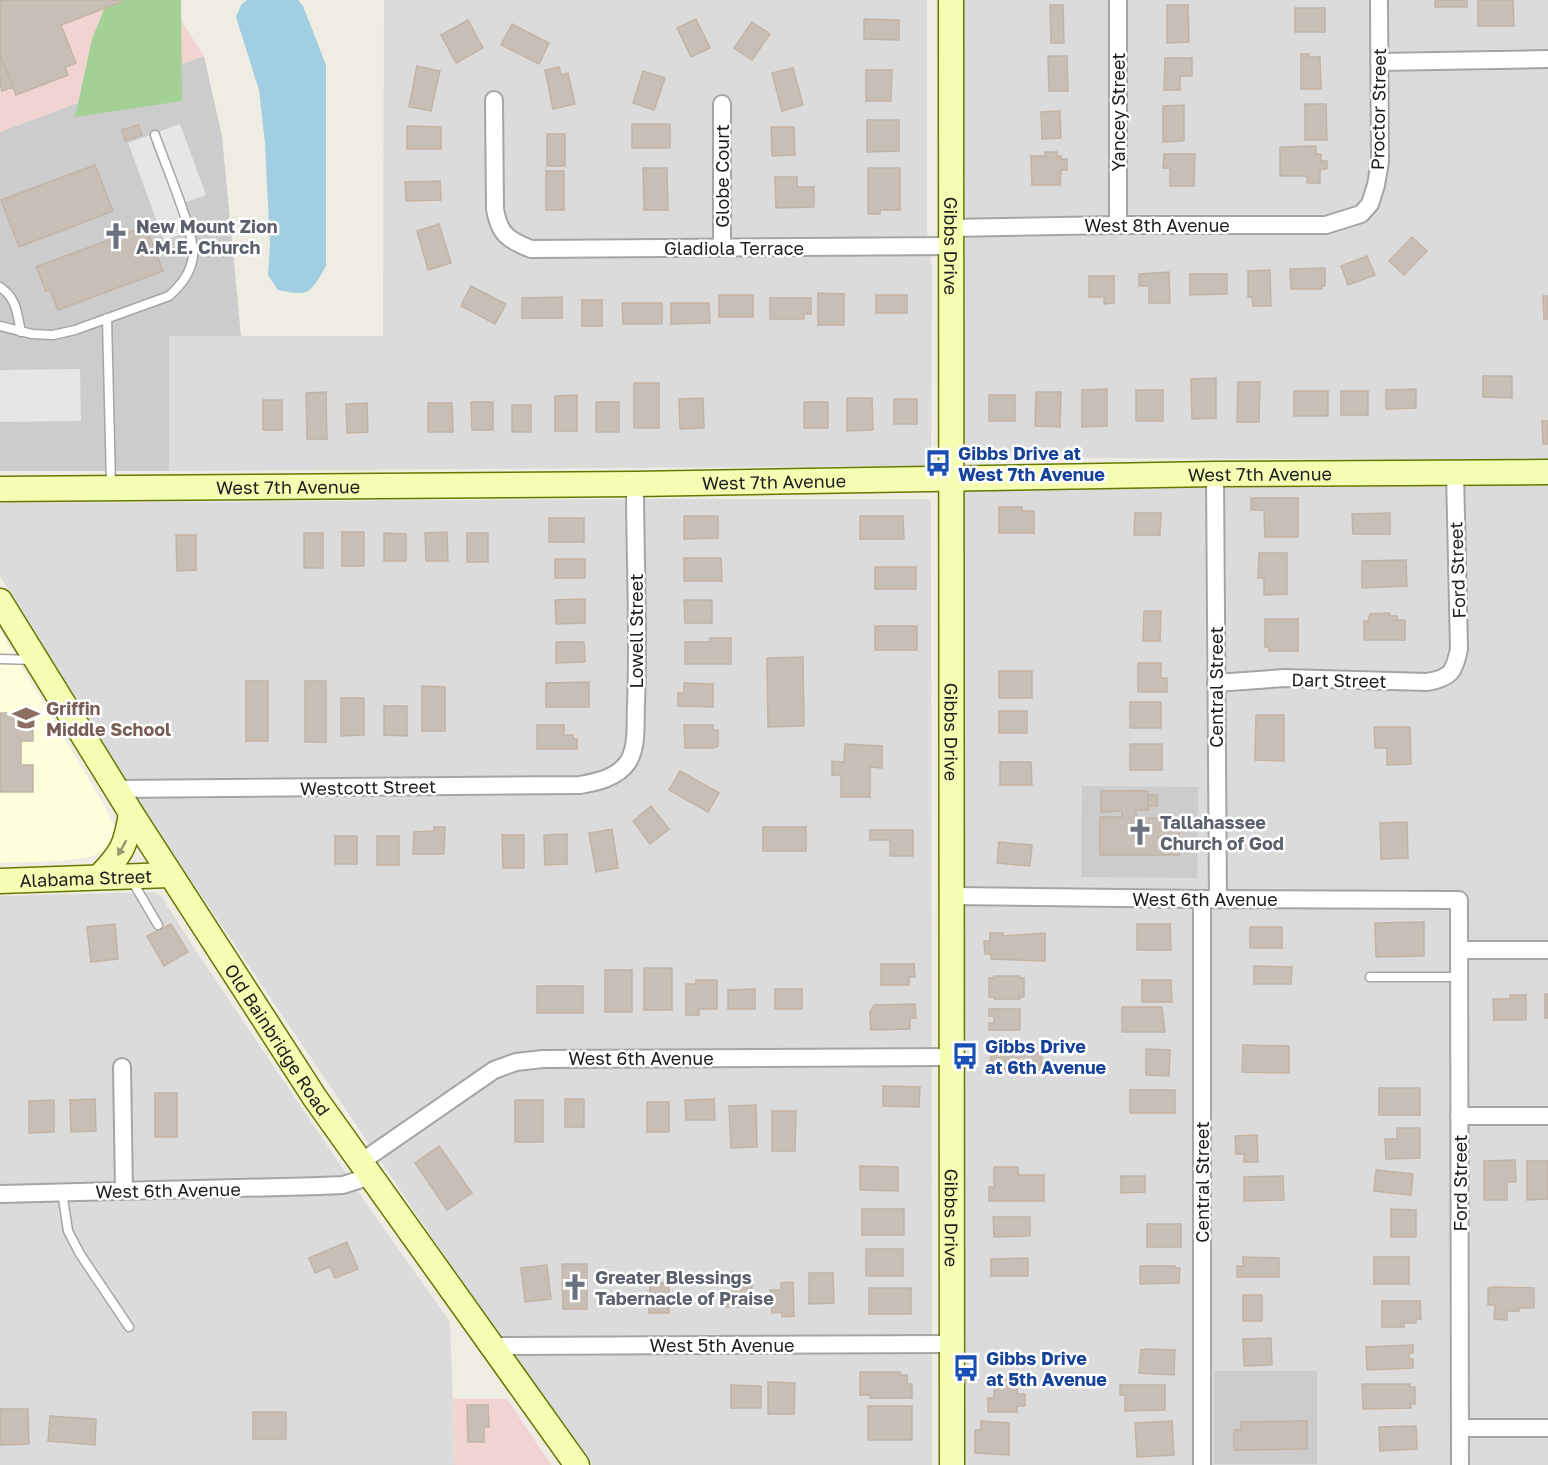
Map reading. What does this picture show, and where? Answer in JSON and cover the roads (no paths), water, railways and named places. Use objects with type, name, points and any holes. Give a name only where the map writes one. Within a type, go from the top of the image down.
[{"type":"street","name":"Gibbs Drive","points":[[951,0],[952,1465]]},
{"type":"street","name":"Yancey Street","points":[[1118,0],[1118,225]]},
{"type":"street","name":"Proctor Street","points":[[1361,214],[1370,204],[1377,185],[1380,162],[1379,0]]},
{"type":"street","points":[[1379,62],[1548,58]]},
{"type":"street","name":"Gladiola Terrace","points":[[494,100],[497,223],[504,234],[518,244],[531,249],[722,248],[952,237]]},
{"type":"street","name":"Globe Court","points":[[722,104],[722,248]]},
{"type":"street","name":"West 8th Avenue","points":[[952,237],[1118,225],[1326,225],[1361,214]]},
{"type":"street","name":"West 7th Avenue","points":[[0,489],[635,484],[1215,474],[1548,472]]},
{"type":"street","name":"Ford Street","points":[[1455,473],[1459,649],[1455,666]]},
{"type":"street","name":"Central Street","points":[[1202,1465],[1210,899],[1216,683],[1215,474]]},
{"type":"street","name":"Lowell Street","points":[[618,772],[627,762],[634,746],[635,484]]},
{"type":"street","name":"Old Bainbridge Road","points":[[0,601],[130,813],[315,1098],[577,1465]]},
{"type":"street","name":"Dart Street","points":[[1216,683],[1285,678],[1427,682],[1450,674],[1455,666]]},
{"type":"street","name":"Westcott Street","points":[[116,789],[580,785],[601,781],[618,772]]},
{"type":"street","points":[[99,877],[117,858],[127,841],[130,813]]},
{"type":"street","name":"Alabama Street","points":[[0,881],[170,875]]},
{"type":"street","name":"West 6th Avenue","points":[[952,896],[1459,900]]},
{"type":"street","name":"Ford Street","points":[[1459,900],[1460,1465]]},
{"type":"street","points":[[1459,950],[1548,950]]},
{"type":"street","name":"West 6th Avenue","points":[[0,1194],[343,1185],[494,1070],[516,1062],[543,1059],[952,1057]]},
{"type":"street","points":[[122,1067],[124,1191]]},
{"type":"street","points":[[1459,1116],[1548,1116]]},
{"type":"street","name":"West 5th Avenue","points":[[492,1346],[952,1344]]},
{"type":"street","points":[[1460,1428],[1548,1428]]},
{"type":"lane","points":[[0,326],[21,332],[53,335],[169,296],[180,286],[188,273],[193,255],[191,235],[155,135]]},
{"type":"lane","points":[[0,287],[9,293],[15,302],[21,332]]},
{"type":"lane","points":[[107,318],[111,488]]},
{"type":"lane","points":[[0,659],[36,660]]},
{"type":"lane","points":[[129,876],[158,925]]},
{"type":"lane","points":[[1370,978],[1459,977]]},
{"type":"lane","points":[[62,1192],[68,1231],[80,1254],[129,1327]]},
{"type":"water","points":[[247,0],[298,0],[303,6],[326,65],[326,266],[312,287],[303,293],[278,290],[268,275],[270,245],[265,143],[259,90],[236,17],[241,5]]},
{"type":"place","name":"New Mount Zion A.M.E. Church","points":[[116,236]]},
{"type":"place","name":"Gibbs Drive at West 7th Avenue","points":[[938,463]]},
{"type":"place","name":"Griffin Middle School","points":[[26,718]]},
{"type":"place","name":"Tallahassee Church of God","points":[[1140,832]]},
{"type":"place","name":"Gibbs Drive at 6th Avenue","points":[[965,1056]]},
{"type":"place","name":"Greater Blessings Tabernacle of Praise","points":[[575,1287]]},
{"type":"place","name":"Gibbs Drive at 5th Avenue","points":[[966,1368]]}]
